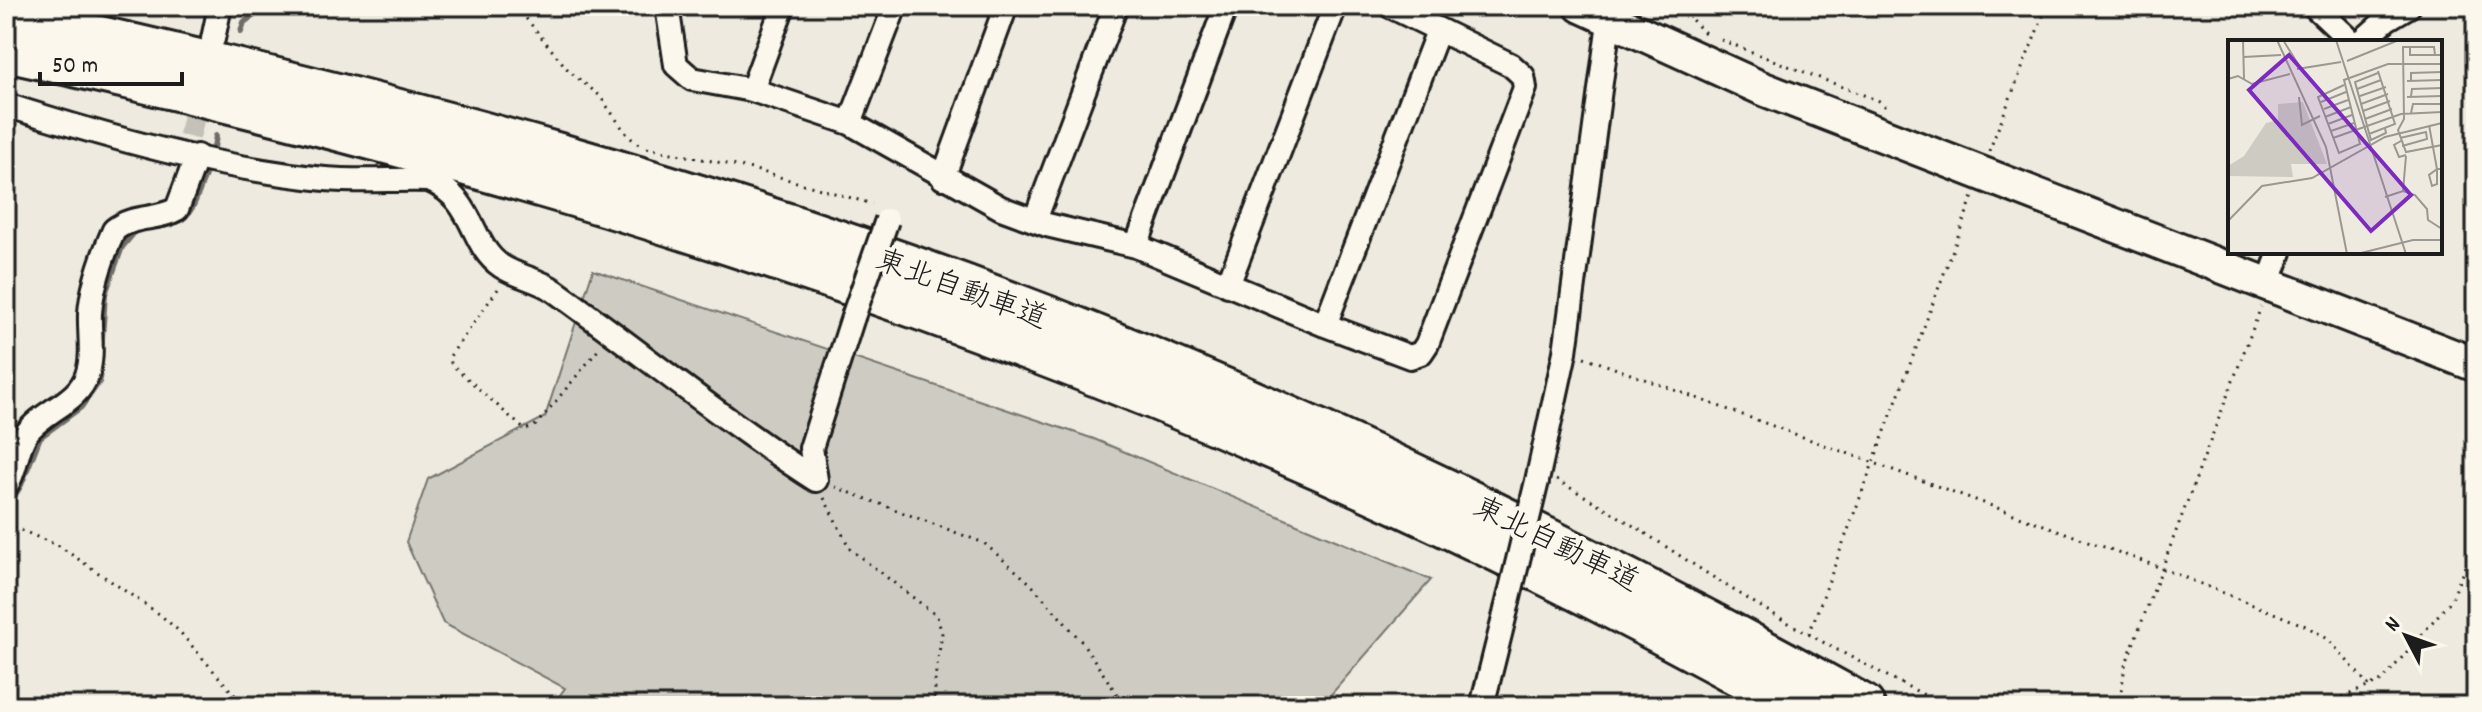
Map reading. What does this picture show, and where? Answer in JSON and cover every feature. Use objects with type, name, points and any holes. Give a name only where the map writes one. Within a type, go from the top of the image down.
[{"type":"highway","name":"東北自動車道","points":[[6,17],[236,69],[561,156],[864,252],[1103,339],[1258,404],[1470,500],[1667,598],[1863,706]]},
{"type":"highway","name":"東北自動車道","points":[[6,50],[229,100],[394,143],[597,200],[851,282],[1088,369],[1344,477],[1569,585],[1796,706]]},
{"type":"street","points":[[213,39],[220,6]]},
{"type":"street","points":[[667,6],[679,71],[692,79],[752,90],[850,123],[1001,208],[1136,246],[1410,357],[1421,353],[1433,330],[1525,88],[1523,76],[1511,65],[1390,6]]},
{"type":"street","points":[[752,90],[783,6]]},
{"type":"street","points":[[850,123],[895,6]]},
{"type":"street","points":[[943,178],[1006,6]]},
{"type":"street","points":[[1035,220],[1116,6]]},
{"type":"street","points":[[1136,246],[1226,6]]},
{"type":"street","points":[[1228,285],[1335,6]]},
{"type":"street","points":[[2314,6],[2350,40]]},
{"type":"street","points":[[2363,40],[2387,19],[2409,6]]},
{"type":"street","points":[[1482,706],[1565,352],[1600,11],[1761,88],[2476,365]]},
{"type":"street","points":[[1325,325],[1438,31]]},
{"type":"street","points":[[6,105],[120,141],[190,148],[325,179],[429,180],[451,191],[491,257],[505,268],[538,280],[726,420],[816,480]]},
{"type":"street","points":[[6,486],[16,467],[25,436],[37,422],[75,394],[85,381],[90,362],[93,294],[114,230],[136,217],[165,215],[177,209],[190,148]]},
{"type":"street","points":[[816,480],[811,448],[887,220]]},
{"type":"street","points":[[2268,284],[2279,254]]},
{"type":"path","points":[[516,6],[569,71],[604,101],[628,136],[639,145],[752,169],[883,207],[887,220]]},
{"type":"path","points":[[1685,6],[1690,18],[1706,34],[1879,101],[1890,111]]},
{"type":"path","points":[[1809,634],[2047,6]]},
{"type":"path","points":[[505,268],[499,288],[450,356],[451,364],[525,430],[536,425],[611,334]]},
{"type":"path","points":[[2119,706],[2122,675],[2268,284]]},
{"type":"path","points":[[1565,352],[1615,367],[1871,465],[2161,569],[2319,633],[2370,687]]},
{"type":"path","points":[[1538,476],[1596,502],[1809,634],[1946,706]]},
{"type":"path","points":[[816,480],[850,549],[937,616],[942,634],[935,678],[935,706]]},
{"type":"path","points":[[816,480],[984,543],[1030,583],[1082,642],[1125,706]]},
{"type":"path","points":[[6,524],[59,546],[159,614],[179,631],[244,706]]},
{"type":"path","points":[[2320,706],[2382,681],[2447,607],[2473,546],[2476,547]]},
{"type":"shaded area","points":[[593,270],[1094,439],[1431,580],[1321,706],[552,706],[565,688],[443,623],[406,542],[428,479],[545,417]]},
{"type":"waterway","points":[[272,9],[277,6]]},
{"type":"waterway","points":[[241,32],[244,22],[256,14]]},
{"type":"waterway","points":[[213,153],[216,136]]},
{"type":"waterway","points":[[151,227],[182,219],[193,206],[205,175]]},
{"type":"waterway","points":[[6,510],[21,485],[40,437],[81,407],[99,382],[105,294],[122,247],[136,230]]},
{"type":"tunnel","points":[[189,137],[201,87]]}]
